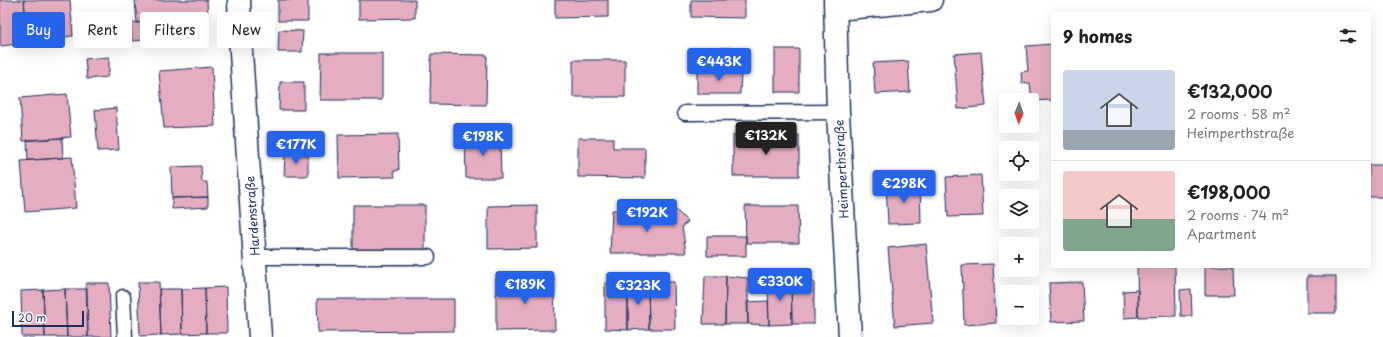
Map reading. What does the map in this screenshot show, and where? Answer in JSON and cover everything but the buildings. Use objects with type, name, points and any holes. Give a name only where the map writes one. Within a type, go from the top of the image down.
[{"type":"street","name":"Hardenstraße","points":[[239,0],[241,52],[260,337]]},
{"type":"street","points":[[835,4],[932,0]]},
{"type":"street","name":"Heimperthstraße","points":[[835,4],[838,112],[850,337]]},
{"type":"lane","points":[[684,113],[838,112]]},
{"type":"lane","points":[[255,257],[428,257]]},
{"type":"lane","points":[[123,296],[125,337]]}]
